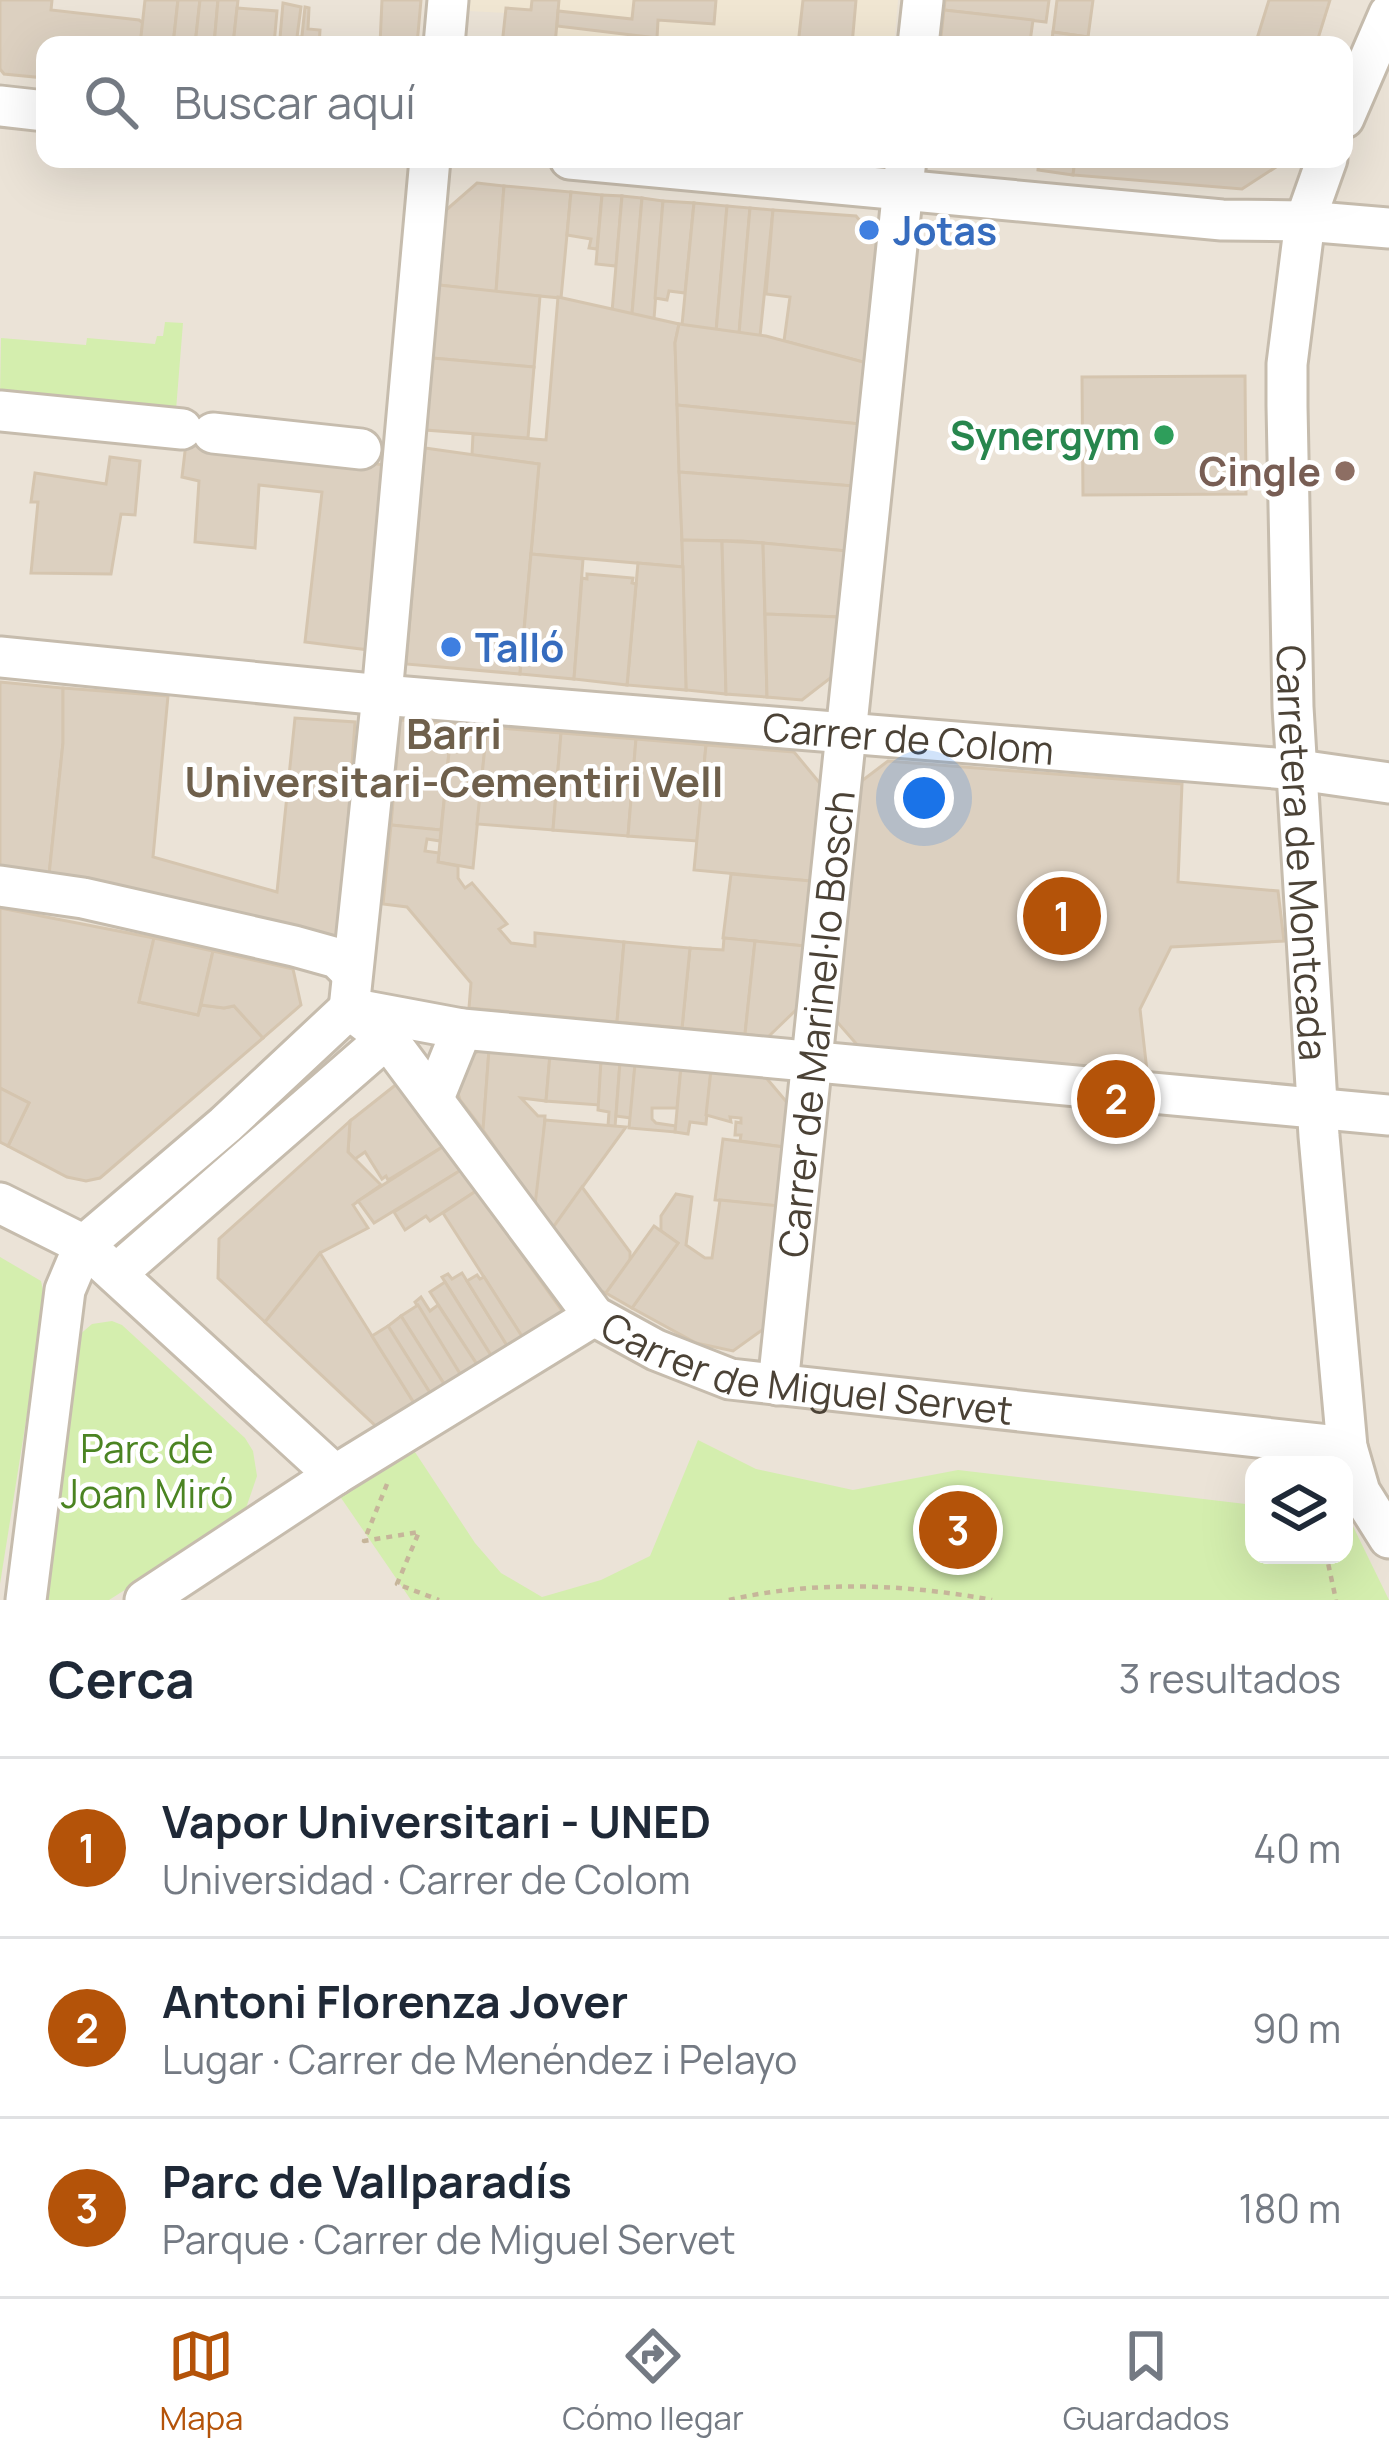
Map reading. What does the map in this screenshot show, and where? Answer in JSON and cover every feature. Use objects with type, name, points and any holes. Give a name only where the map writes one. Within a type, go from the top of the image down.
[{"type":"street","points":[[445,36],[448,0]]},
{"type":"street","points":[[919,36],[923,0]]},
{"type":"street","points":[[1353,97],[1389,14]]},
{"type":"street","points":[[0,106],[36,110]]},
{"type":"street","points":[[26,1600],[65,1290],[85,1245],[225,1125],[350,991],[382,695],[381,451],[428,168]]},
{"type":"street","points":[[758,168],[904,175],[1222,220],[1389,228]]},
{"type":"street","name":"Carretera de Montcada","points":[[1324,168],[1305,221],[1287,385],[1292,688],[1317,1109],[1346,1448],[1360,1492],[1389,1538]]},
{"type":"street","name":"Carrer de Marinel·lo Bosch","points":[[778,1385],[904,175]]},
{"type":"street","points":[[0,411],[381,451]]},
{"type":"street","name":"Carrer de Colom","points":[[0,657],[382,695],[1299,770],[1389,783]]},
{"type":"street","points":[[0,886],[83,898],[338,958],[350,991]]},
{"type":"street","points":[[350,991],[462,1029],[1389,1115]]},
{"type":"street","name":"Carrer de Miguel Servet","points":[[350,991],[594,1316],[656,1350],[730,1378],[778,1385],[1346,1448]]},
{"type":"street","points":[[434,1098],[462,1029]]},
{"type":"street","points":[[116,1274],[387,1038]]},
{"type":"street","points":[[0,1203],[85,1245],[334,1475]]},
{"type":"street","points":[[146,1600],[334,1475],[594,1316]]},
{"type":"path","points":[[375,1475],[388,1480],[364,1541],[419,1532],[397,1584],[435,1600]]},
{"type":"path","points":[[1328,1564],[1336,1600]]},
{"type":"path","points":[[729,1600],[843,1586],[992,1600]]},
{"type":"shaded area","points":[[0,0],[1389,0],[1389,1600],[0,1600]]},
{"type":"shaded area","points":[[470,0],[898,0],[895,36],[503,36],[505,13],[469,11]]},
{"type":"green space","points":[[165,322],[183,323],[176,410],[0,395],[1,338],[86,345],[87,338],[155,344],[157,336],[163,336]]},
{"type":"green space","name":"Parc de Joan Miró","points":[[0,1257],[41,1281],[45,1301],[0,1584]]},
{"type":"green space","name":"Parc de Joan Miró","points":[[112,1321],[122,1325],[245,1438],[253,1451],[257,1476],[246,1508],[235,1520],[109,1600],[44,1600],[78,1336],[92,1324]]},
{"type":"green space","points":[[698,1440],[756,1469],[853,1490],[958,1470],[1245,1504],[1245,1564],[1353,1564],[1353,1526],[1389,1600],[411,1600],[337,1492],[411,1446],[475,1543],[501,1573],[542,1597],[601,1580],[650,1556]]},
{"type":"building","points":[[0,0],[52,0],[51,10],[143,23],[141,36],[36,36],[36,77],[4,74],[0,69]]},
{"type":"building","points":[[145,0],[178,0],[174,36],[141,36]]},
{"type":"building","points":[[178,0],[200,0],[196,36],[174,36]]},
{"type":"building","points":[[200,0],[218,0],[215,36],[196,36]]},
{"type":"building","points":[[218,0],[238,0],[234,36],[215,36]]},
{"type":"building","points":[[382,0],[421,0],[418,36],[380,36]]},
{"type":"building","points":[[532,0],[559,0],[556,36],[503,36],[506,8],[531,10]]},
{"type":"building","points":[[634,0],[716,0],[714,24],[658,20],[657,36],[557,26],[558,11],[632,19]]},
{"type":"building","points":[[803,0],[856,0],[853,36],[799,36]]},
{"type":"building","points":[[945,0],[1049,0],[1046,22],[944,10]]},
{"type":"building","points":[[1057,0],[1093,0],[1088,36],[1053,32]]},
{"type":"building","points":[[1269,0],[1330,0],[1319,36],[1258,36]]},
{"type":"building","points":[[283,3],[301,7],[297,36],[280,36]]},
{"type":"building","points":[[305,7],[309,8],[308,29],[320,30],[320,36],[302,36]]},
{"type":"building","points":[[237,8],[277,11],[275,36],[234,36]]},
{"type":"building","points":[[944,10],[1033,20],[1031,36],[941,36]]},
{"type":"building","points":[[1038,168],[1074,168],[1073,175]]},
{"type":"building","points":[[1074,168],[1274,168],[1242,189],[1073,175]]},
{"type":"building","points":[[477,183],[504,186],[496,292],[439,285],[445,211]]},
{"type":"building","points":[[504,186],[571,192],[561,298],[496,292]]},
{"type":"building","points":[[571,192],[602,195],[597,249],[589,248],[591,239],[567,235]]},
{"type":"building","points":[[602,195],[622,196],[616,266],[596,264]]},
{"type":"building","points":[[622,196],[642,198],[632,314],[612,312]]},
{"type":"building","points":[[642,198],[663,201],[654,319],[632,314]]},
{"type":"building","points":[[663,201],[694,203],[685,293],[669,291],[667,300],[655,298]]},
{"type":"building","points":[[694,203],[727,206],[716,332],[682,325]]},
{"type":"building","points":[[727,206],[750,208],[739,334],[716,332]]},
{"type":"building","points":[[750,208],[773,210],[760,336],[739,334]]},
{"type":"building","points":[[773,210],[856,216],[881,246],[867,363],[784,341],[790,297],[766,294]]},
{"type":"building","points":[[439,285],[540,296],[534,367],[432,358]]},
{"type":"building","points":[[558,297],[679,324],[675,343],[683,567],[531,554],[539,464],[472,455],[473,434],[546,440]]},
{"type":"building","points":[[679,324],[766,336],[867,363],[860,424],[677,405]]},
{"type":"building","points":[[432,358],[534,367],[528,438],[426,430]]},
{"type":"building","name":"Synergym","points":[[1245,376],[1246,494],[1083,495],[1082,377]]},
{"type":"building","points":[[677,405],[860,424],[854,486],[679,472]]},
{"type":"building","points":[[186,443],[386,465],[369,650],[305,642],[322,492],[259,485],[255,548],[195,542],[199,481],[182,477]]},
{"type":"building","points":[[425,448],[539,464],[520,674],[406,664]]},
{"type":"building","points":[[110,457],[140,461],[135,515],[121,514],[111,574],[31,573],[38,502],[31,502],[35,473],[106,484]]},
{"type":"building","points":[[679,472],[854,486],[847,551],[682,540]]},
{"type":"building","points":[[682,540],[722,541],[726,694],[686,690]]},
{"type":"building","points":[[722,541],[763,543],[767,697],[726,694]]},
{"type":"building","points":[[763,543],[847,551],[839,617],[765,614]]},
{"type":"building","points":[[531,554],[583,559],[574,679],[520,674]]},
{"type":"building","points":[[638,563],[683,567],[686,690],[627,685]]},
{"type":"building","points":[[587,574],[633,578],[636,584],[627,685],[574,679],[582,578],[587,579]]},
{"type":"building","points":[[765,614],[839,617],[833,676],[802,700],[767,697]]},
{"type":"building","points":[[0,682],[63,688],[63,743],[49,875],[0,867]]},
{"type":"building","points":[[63,688],[168,696],[153,857],[277,892],[295,718],[355,722],[340,937],[49,875],[63,743]]},
{"type":"building","points":[[400,720],[452,723],[441,830],[391,825]]},
{"type":"building","points":[[452,723],[487,727],[473,868],[438,862]]},
{"type":"building","points":[[487,727],[561,733],[553,830],[477,824]]},
{"type":"building","points":[[561,733],[636,739],[628,836],[553,830]]},
{"type":"building","points":[[636,739],[706,745],[697,841],[628,836]]},
{"type":"building","points":[[706,745],[794,752],[823,787],[811,881],[694,870]]},
{"type":"building","points":[[888,761],[1182,784],[1178,882],[1278,891],[1284,941],[1171,947],[1140,1009],[1147,1071],[860,1048],[832,1016],[855,786]]},
{"type":"building","points":[[391,825],[441,830],[440,841],[427,839],[425,851],[439,853],[438,862],[458,866],[458,878],[465,888],[472,883],[507,924],[499,929],[511,943],[535,946],[535,933],[624,942],[617,1022],[469,1008],[471,983],[407,907],[383,904]]},
{"type":"building","points":[[731,874],[811,881],[805,946],[723,938]]},
{"type":"building","points":[[0,908],[154,938],[139,1002],[198,1015],[201,1005],[234,1006],[263,1038],[100,1178],[67,1177],[8,1146],[29,1103],[0,1088]]},
{"type":"building","points":[[154,938],[213,951],[198,1015],[139,1002]]},
{"type":"building","points":[[724,938],[755,941],[745,1034],[682,1028],[690,948],[723,950]]},
{"type":"building","points":[[755,941],[805,946],[798,1008],[768,1037],[745,1034]]},
{"type":"building","points":[[624,942],[690,948],[682,1028],[617,1022]]},
{"type":"building","points":[[213,951],[293,969],[301,1005],[263,1038],[234,1006],[201,1005]]},
{"type":"building","points":[[489,1050],[483,1130],[456,1087],[466,1059]]},
{"type":"building","points":[[489,1050],[550,1055],[546,1101],[521,1098],[538,1116],[545,1116],[539,1202],[535,1205],[483,1130]]},
{"type":"building","points":[[550,1055],[601,1061],[599,1105],[546,1101]]},
{"type":"building","points":[[601,1061],[620,1062],[615,1127],[608,1126],[609,1112],[598,1110]]},
{"type":"building","points":[[620,1062],[635,1064],[631,1118],[616,1116]]},
{"type":"building","points":[[635,1064],[681,1067],[677,1108],[652,1108],[652,1119],[676,1126],[675,1132],[629,1128]]},
{"type":"building","points":[[681,1067],[711,1070],[706,1124],[690,1122],[688,1134],[675,1132]]},
{"type":"building","points":[[711,1070],[763,1074],[790,1106],[784,1147],[740,1141],[741,1135],[735,1135],[741,1118],[730,1117],[731,1122],[706,1115]]},
{"type":"building","points":[[398,1083],[444,1146],[388,1180],[386,1176],[382,1179],[365,1152],[355,1159],[348,1152],[350,1121]]},
{"type":"building","points":[[0,1088],[29,1103],[8,1146],[0,1142]]},
{"type":"building","points":[[545,1120],[626,1127],[552,1229],[535,1205]]},
{"type":"building","points":[[350,1121],[348,1152],[381,1185],[353,1205],[368,1228],[320,1253],[265,1322],[218,1278],[219,1239]]},
{"type":"building","points":[[723,1139],[784,1147],[779,1206],[715,1200]]},
{"type":"building","points":[[444,1146],[461,1170],[374,1223],[358,1201]]},
{"type":"building","points":[[461,1170],[476,1191],[430,1221],[426,1216],[405,1230],[394,1212]]},
{"type":"building","points":[[582,1187],[630,1252],[630,1260],[606,1293],[595,1288],[552,1229]]},
{"type":"building","points":[[476,1191],[563,1312],[523,1338],[443,1213]]},
{"type":"building","points":[[676,1194],[692,1197],[686,1245],[705,1258],[712,1258],[720,1200],[779,1206],[765,1328],[733,1351],[696,1343],[632,1308],[678,1243],[661,1231],[661,1216]]},
{"type":"building","points":[[654,1226],[678,1243],[632,1308],[606,1293]]},
{"type":"building","points":[[320,1253],[416,1406],[379,1429],[265,1322]]},
{"type":"building","points":[[462,1273],[508,1347],[492,1357],[442,1277],[448,1274],[452,1279]]},
{"type":"building","points":[[484,1277],[523,1338],[508,1347],[467,1281]]},
{"type":"building","points":[[445,1282],[492,1357],[478,1366],[430,1292]]},
{"type":"building","points":[[421,1297],[430,1311],[438,1305],[478,1366],[462,1377],[415,1302]]},
{"type":"building","points":[[418,1305],[462,1377],[446,1387],[401,1316]]},
{"type":"building","points":[[401,1316],[446,1387],[432,1396],[388,1326]]},
{"type":"building","points":[[388,1326],[432,1396],[416,1406],[372,1336]]},
{"type":"place","name":"Jotas","points":[[869,230]]},
{"type":"place","name":"Synergym","points":[[1164,435]]},
{"type":"place","name":"Cingle","points":[[1345,471]]},
{"type":"place","name":"Talló","points":[[451,647]]},
{"type":"place","name":"Vapor Universitari - UNED","points":[[1062,916]]},
{"type":"place","name":"Antoni Florenza Jover","points":[[1116,1099]]},
{"type":"place","name":"Parc de Vallparadís","points":[[958,1530]]},
{"type":"district","name":"Barri Universitari-Cementiri Vell","points":[[454,758]]}]
